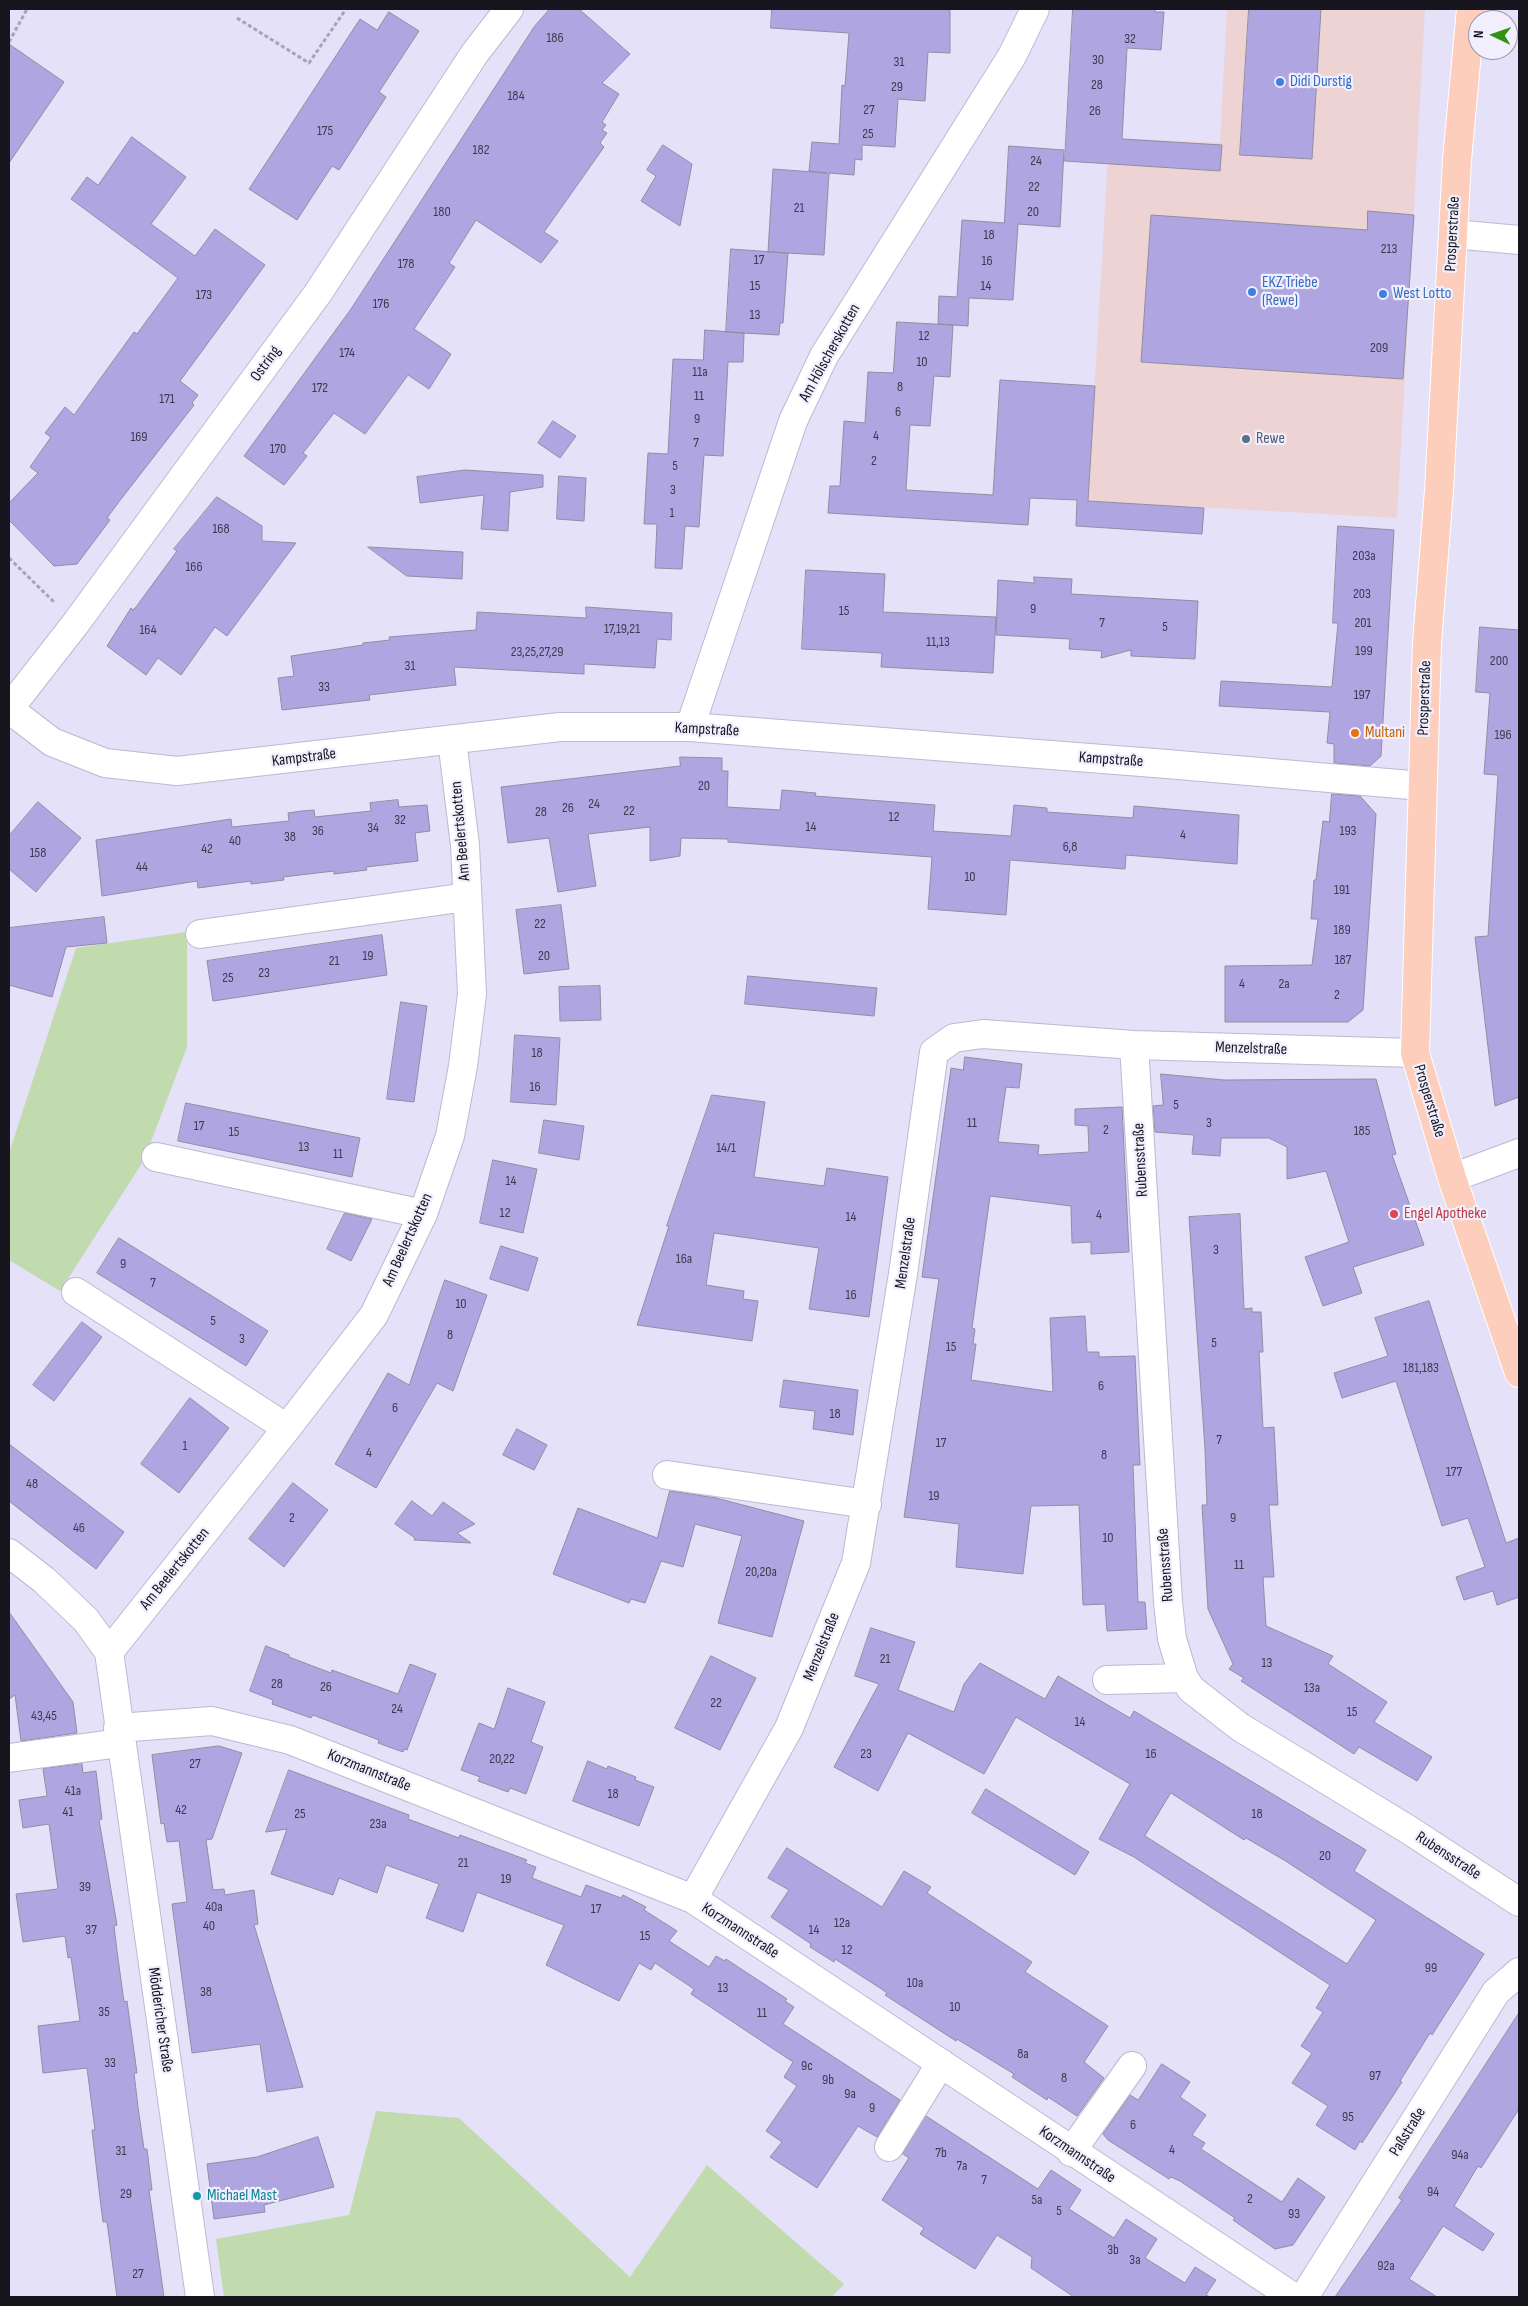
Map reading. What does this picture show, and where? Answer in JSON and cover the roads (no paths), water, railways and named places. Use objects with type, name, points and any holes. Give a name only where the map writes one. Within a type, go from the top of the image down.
[{"type":"main road","name":"Prosperstraße","points":[[1471,9],[1452,234],[1440,470],[1428,643],[1415,1053],[1452,1178],[1519,1373]]},
{"type":"street","name":"Ostring","points":[[9,709],[76,623],[318,294],[475,53],[509,9]]},
{"type":"street","name":"Am Hölscherskotten","points":[[690,727],[792,421],[824,356],[1012,56],[1035,9]]},
{"type":"street","points":[[1452,234],[1519,240]]},
{"type":"street","name":"Kampstraße","points":[[9,709],[52,742],[105,763],[177,771],[560,727],[690,727],[1422,786]]},
{"type":"street","name":"Am Beelertskotten","points":[[109,1652],[374,1315],[423,1214],[450,1136],[463,1066],[472,994],[465,845],[452,740]]},
{"type":"street","points":[[200,934],[467,897]]},
{"type":"street","name":"Menzelstraße","points":[[693,1899],[789,1728],[856,1563],[904,1274],[934,1052],[954,1038],[983,1034],[1134,1045],[1415,1053]]},
{"type":"street","name":"Rubensstraße","points":[[1134,1045],[1168,1602],[1172,1639],[1184,1678],[1190,1689],[1224,1717],[1409,1830],[1519,1902]]},
{"type":"street","points":[[1452,1178],[1519,1153]]},
{"type":"street","points":[[156,1157],[423,1214]]},
{"type":"street","points":[[76,1292],[287,1428]]},
{"type":"street","points":[[667,1475],[866,1504]]},
{"type":"street","name":"Möddericher Straße","points":[[9,1553],[44,1580],[86,1620],[109,1652],[119,1735],[200,2297]]},
{"type":"street","points":[[1108,1680],[1184,1678]]},
{"type":"street","name":"Korzmannstraße","points":[[119,1735],[212,1721],[290,1740],[693,1899],[941,2063],[1071,2152],[1293,2297]]},
{"type":"street","points":[[9,1758],[119,1735]]},
{"type":"street","name":"Paßstraße","points":[[1304,2297],[1496,1992],[1519,1972]]},
{"type":"street","points":[[889,2147],[941,2063]]},
{"type":"street","points":[[1071,2152],[1132,2066]]},
{"type":"place","name":"Didi Durstig","points":[[1280,82]]},
{"type":"place","name":"EKZ Triebe (Rewe)","points":[[1252,292]]},
{"type":"place","name":"West Lotto","points":[[1383,294]]},
{"type":"place","name":"Rewe","points":[[1246,439]]},
{"type":"place","name":"Multani","points":[[1355,733]]},
{"type":"place","name":"Engel Apotheke","points":[[1394,1214]]},
{"type":"place","name":"Michael Mast","points":[[197,2196]]}]
